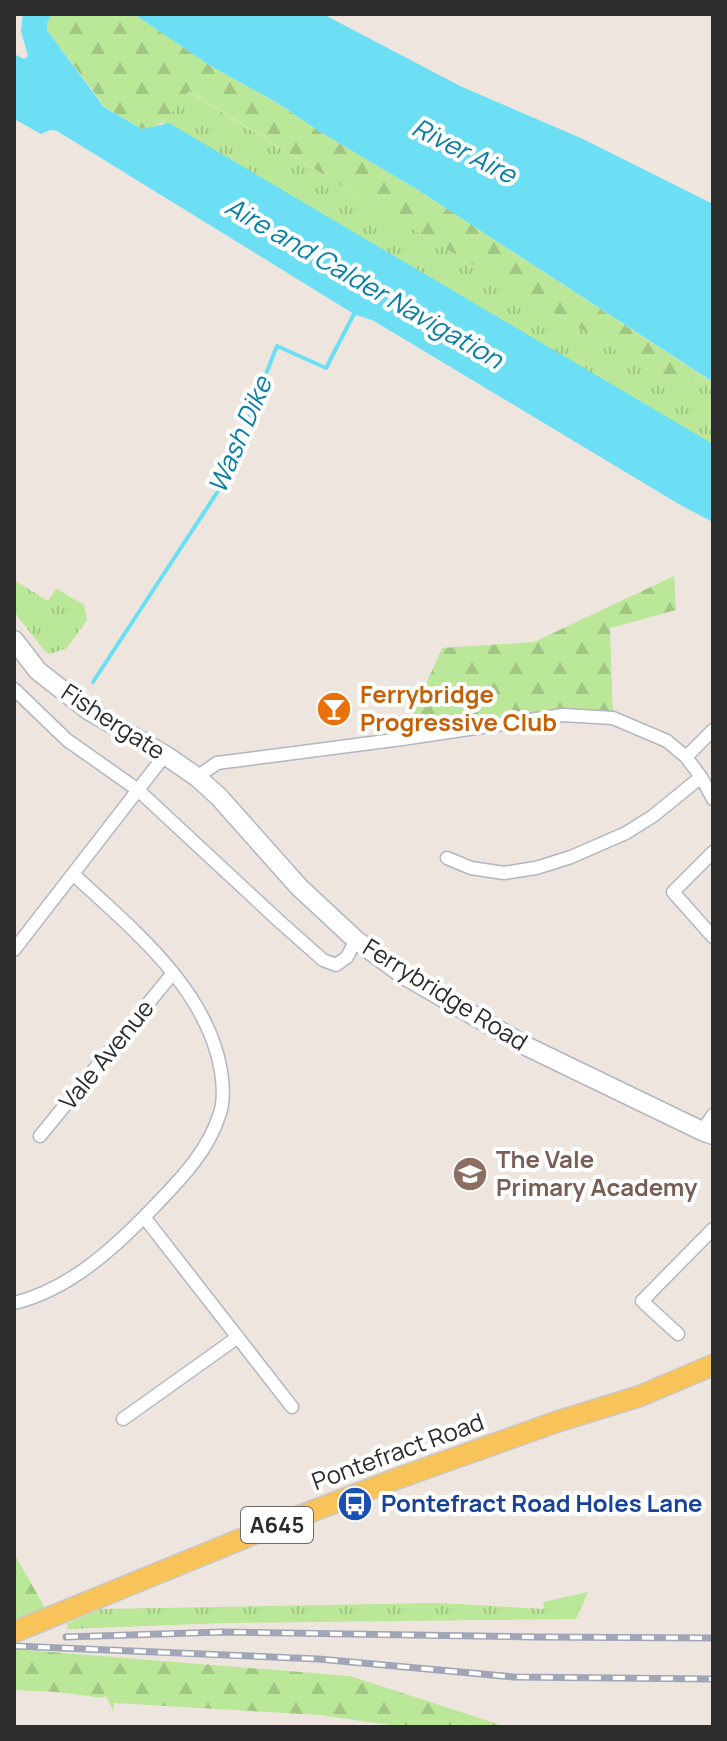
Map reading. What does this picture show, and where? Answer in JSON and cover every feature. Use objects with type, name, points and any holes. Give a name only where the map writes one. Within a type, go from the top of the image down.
[{"type":"main road","name":"Fishergate","points":[[14,640],[38,671],[88,710],[165,755],[219,797]]},
{"type":"main road","name":"Ferrybridge Road","points":[[219,797],[299,887],[356,940],[404,975],[528,1047],[707,1133]]},
{"type":"main road","name":"Pontefract Road","points":[[14,1632],[396,1479],[556,1422],[640,1396],[713,1365]]},
{"type":"street","name":"Fishergate","points":[[14,689],[67,740],[138,790],[323,960],[336,965],[347,957],[356,940]]},
{"type":"street","points":[[197,777],[217,763],[563,715],[613,718],[667,741],[686,757],[713,799]]},
{"type":"street","points":[[686,757],[713,730]]},
{"type":"street","points":[[14,950],[165,755]]},
{"type":"street","points":[[447,858],[471,868],[504,873],[536,868],[571,857],[626,833],[653,816],[701,777]]},
{"type":"street","points":[[713,852],[673,892],[713,937]]},
{"type":"street","points":[[14,1303],[47,1291],[88,1269],[183,1177],[208,1142],[221,1111],[222,1082],[217,1050],[206,1020],[173,973],[73,874]]},
{"type":"street","name":"Vale Avenue","points":[[40,1136],[173,973]]},
{"type":"street","points":[[707,1133],[713,1115]]},
{"type":"street","points":[[144,1217],[292,1407]]},
{"type":"street","points":[[678,1334],[642,1301],[713,1229]]},
{"type":"street","points":[[123,1419],[238,1337]]},
{"type":"green space","points":[[52,14],[134,14],[209,65],[418,190],[709,380],[677,386],[372,205],[189,91],[164,121],[142,129],[105,107],[47,30]]},
{"type":"green space","points":[[188,91],[372,205],[677,386],[709,380],[713,382],[713,447],[163,123]]},
{"type":"green space","points":[[674,576],[676,610],[610,628],[613,718],[563,715],[402,739],[442,648],[534,642]]},
{"type":"green space","points":[[14,580],[48,601],[57,589],[84,605],[87,620],[67,648],[50,654],[45,651],[14,612]]},
{"type":"green space","points":[[14,1553],[45,1608],[14,1621]]},
{"type":"green space","points":[[588,1592],[576,1619],[226,1623],[67,1629],[68,1623],[101,1609],[440,1603],[544,1609],[543,1602]]},
{"type":"green space","points":[[14,1649],[350,1676],[498,1724],[499,1727],[404,1727],[320,1715],[114,1703],[113,1711],[106,1696],[14,1690]]},
{"type":"water","name":"Aire and Calder Navigation","points":[[23,14],[52,14],[47,30],[104,107],[142,129],[169,123],[713,444],[713,522],[374,321],[354,314],[57,131],[41,134],[14,119],[14,54],[24,59],[28,56],[21,31]]},
{"type":"water","name":"River Aire","points":[[134,14],[323,14],[460,86],[583,139],[713,204],[713,382],[418,190],[279,104],[209,65]]},
{"type":"waterway","name":"Wash Dike","points":[[93,682],[222,485],[277,346],[326,368],[355,312]]},
{"type":"railway","points":[[66,1637],[223,1632],[713,1638]]},
{"type":"railway","points":[[14,1646],[319,1659],[514,1677],[713,1679]]},
{"type":"place","name":"Ferrybridge Progressive Club","points":[[334,709]]},
{"type":"place","name":"The Vale Primary Academy","points":[[470,1174]]},
{"type":"place","name":"Pontefract Road Holes Lane","points":[[355,1504]]}]
